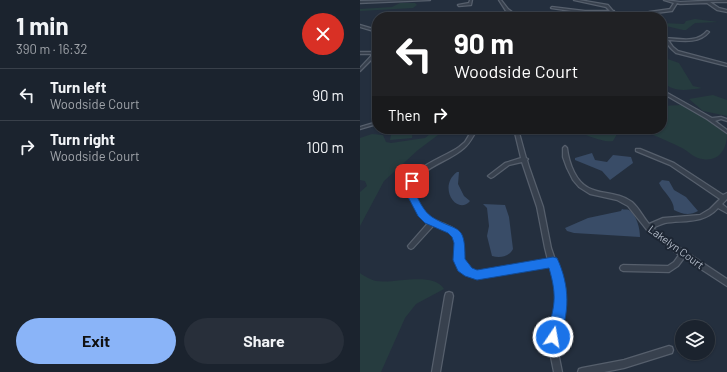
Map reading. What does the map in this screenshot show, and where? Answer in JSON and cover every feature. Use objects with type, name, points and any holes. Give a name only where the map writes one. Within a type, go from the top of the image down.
[{"type":"street","points":[[360,2],[429,0]]},
{"type":"street","points":[[459,5],[470,4],[471,0]]},
{"type":"street","points":[[500,0],[509,12]]},
{"type":"street","points":[[575,0],[604,4],[613,12]]},
{"type":"street","points":[[665,0],[676,2],[727,1]]},
{"type":"street","points":[[659,12],[669,11],[676,2]]},
{"type":"street","points":[[708,2],[718,9],[727,11]]},
{"type":"street","points":[[552,8],[585,12],[613,12]]},
{"type":"street","points":[[360,26],[372,30]]},
{"type":"street","points":[[708,32],[704,37],[698,39],[667,39],[672,48],[681,54],[727,65]]},
{"type":"street","points":[[360,53],[372,53]]},
{"type":"street","points":[[360,70],[372,57]]},
{"type":"street","points":[[667,94],[711,120],[727,132]]},
{"type":"street","points":[[711,120],[721,118],[727,120]]},
{"type":"street","points":[[360,128],[372,124]]},
{"type":"street","points":[[472,134],[461,148],[419,174],[411,183],[410,191],[422,213],[433,222],[452,230],[457,235],[460,243],[459,260],[465,270],[477,275],[553,262]]},
{"type":"street","points":[[518,134],[561,288],[562,298],[553,337],[553,348],[558,372]]},
{"type":"street","name":"Lakelyn Court","points":[[565,148],[566,157],[577,181],[582,186],[593,192],[621,199],[633,208],[648,227],[684,254],[727,283]]},
{"type":"street","points":[[638,150],[672,164],[725,197],[718,205],[701,218],[663,221],[648,227]]},
{"type":"street","points":[[490,176],[507,164],[525,159]]},
{"type":"street","points":[[718,205],[727,211]]},
{"type":"street","points":[[412,246],[433,222]]},
{"type":"street","points":[[623,268],[655,270],[669,269],[676,264],[684,254]]},
{"type":"street","points":[[436,372],[449,296]]},
{"type":"street","points":[[582,372],[624,364],[669,350]]},
{"type":"green space","points":[[400,3],[415,3],[417,5],[413,8],[360,11],[360,9],[392,7]]},
{"type":"green space","points":[[695,19],[718,22],[695,23],[686,30],[667,26],[667,23],[684,24],[686,21]]},
{"type":"green space","points":[[667,59],[679,63],[693,86],[702,88],[681,90],[667,85]]},
{"type":"green space","points":[[713,95],[727,100],[727,116],[703,111],[689,99]]},
{"type":"green space","points":[[681,105],[710,121],[727,134],[725,146],[720,155],[711,159],[698,158],[684,149],[651,134],[667,134],[667,106]]},
{"type":"green space","points":[[372,134],[383,135],[386,142],[391,143],[425,138],[430,134],[439,134],[418,150],[384,181],[360,226],[360,192],[367,186],[365,181],[360,180],[360,138]]},
{"type":"green space","points":[[391,134],[412,134],[412,138],[390,140]]},
{"type":"green space","points":[[584,134],[617,134],[613,141],[604,141]]},
{"type":"green space","points":[[360,273],[376,281],[423,279],[439,284],[444,289],[416,304],[405,318],[381,372],[360,372]]},
{"type":"water","points":[[592,153],[595,160],[607,162],[613,155],[631,157],[633,163],[610,180],[602,171],[575,160],[575,158]]},
{"type":"water","points":[[459,172],[458,184],[464,196],[470,201],[465,205],[460,205],[455,202],[451,198],[449,192],[451,178]]},
{"type":"water","points":[[662,180],[669,181],[674,190],[686,197],[698,211],[692,214],[686,214],[674,210],[672,202],[659,183]]},
{"type":"water","points":[[483,204],[505,205],[509,217],[513,249],[507,255],[501,257],[492,256],[487,236],[489,226],[487,208]]},
{"type":"water","points":[[622,209],[629,210],[634,215],[639,226],[640,237],[574,233],[567,231],[565,228],[588,218],[621,211]]},
{"type":"route","points":[[412,181],[410,191],[425,217],[452,230],[457,235],[460,243],[459,260],[465,270],[477,275],[553,262],[561,288],[562,298],[561,309],[555,324],[553,337]]}]
